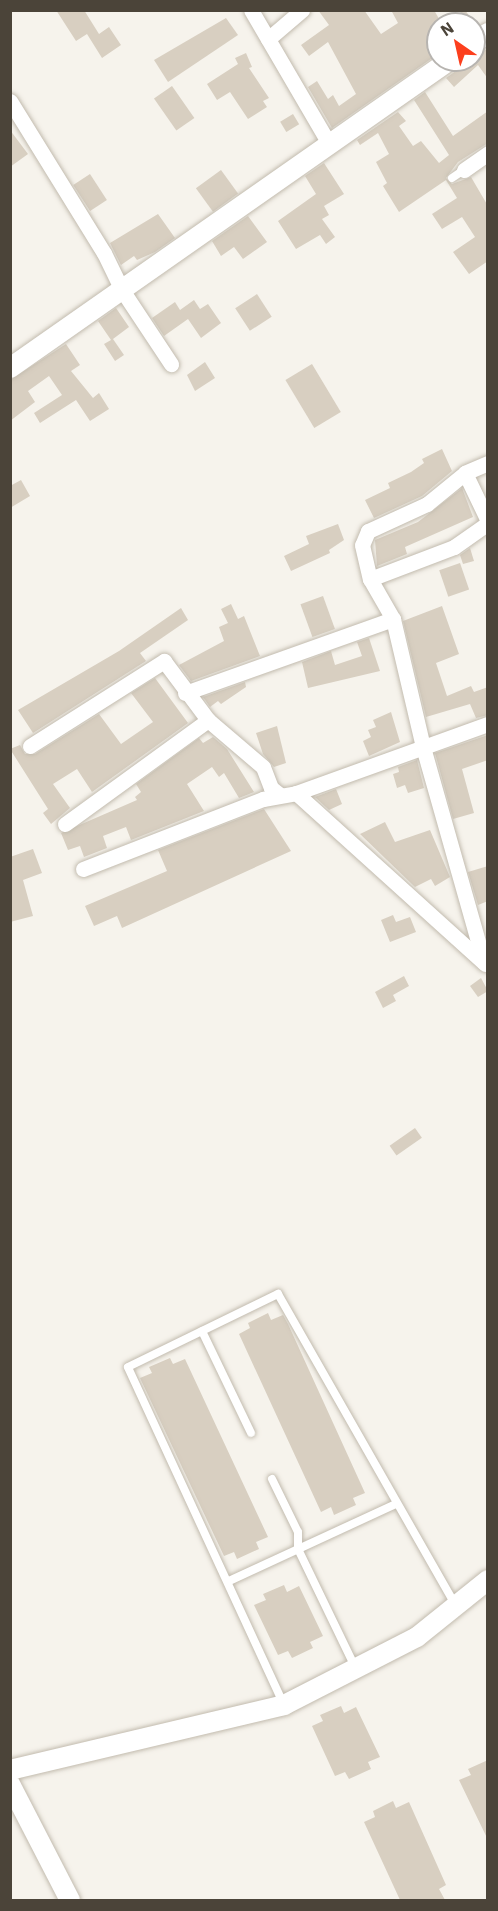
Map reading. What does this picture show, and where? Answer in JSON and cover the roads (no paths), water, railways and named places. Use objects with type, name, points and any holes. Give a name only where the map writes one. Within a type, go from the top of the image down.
[{"type":"street","points":[[252,10],[330,145]]},
{"type":"street","points":[[268,39],[302,10]]},
{"type":"street","points":[[10,368],[433,72]]},
{"type":"street","points":[[10,101],[87,224],[122,290],[171,364]]},
{"type":"street","points":[[458,174],[488,153]]},
{"type":"street","points":[[486,964],[423,747],[393,619],[370,579],[362,545],[368,531],[427,504],[465,473],[488,463]]},
{"type":"street","points":[[370,579],[454,547],[488,522],[465,473]]},
{"type":"street","points":[[185,693],[393,619]]},
{"type":"street","points":[[30,746],[164,661],[185,693],[208,720],[263,767],[271,788],[280,795]]},
{"type":"street","points":[[65,824],[208,720]]},
{"type":"street","points":[[83,869],[280,795],[296,793],[488,724]]},
{"type":"street","points":[[296,793],[486,964]]},
{"type":"street","points":[[10,1770],[284,1705],[357,1670],[417,1637],[457,1608],[488,1580]]},
{"type":"street","points":[[10,1784],[70,1900]]},
{"type":"lane","points":[[284,1705],[229,1581],[128,1367],[278,1294],[457,1608]]},
{"type":"lane","points":[[202,1331],[251,1433]]},
{"type":"lane","points":[[272,1479],[298,1532],[298,1549],[357,1670]]},
{"type":"lane","points":[[229,1581],[396,1504]]}]
